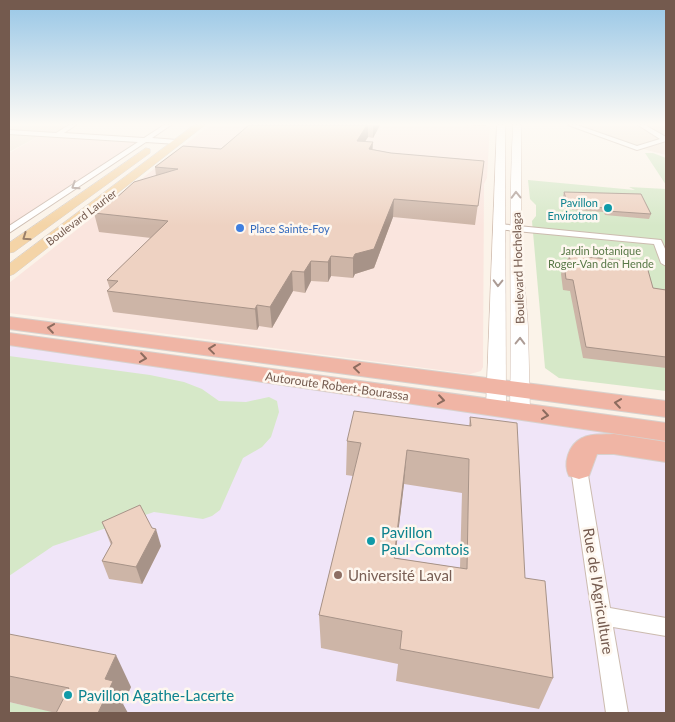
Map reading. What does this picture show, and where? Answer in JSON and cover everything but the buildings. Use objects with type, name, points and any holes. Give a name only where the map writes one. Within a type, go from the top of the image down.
[{"type":"highway","name":"Autoroute Robert-Bourassa","points":[[9,323],[508,399],[666,432]]},
{"type":"highway","name":"Autoroute Robert-Bourassa","points":[[9,339],[508,399],[666,409]]},
{"type":"highway","points":[[580,469],[579,460],[582,452],[590,445],[614,444],[666,452]]},
{"type":"main road","name":"Boulevard Laurier","points":[[9,249],[135,159]]},
{"type":"main road","name":"Boulevard Laurier","points":[[9,271],[155,159]]},
{"type":"main road","name":"Boulevard Hochelaga","points":[[500,159],[499,227],[508,399]]},
{"type":"main road","name":"Boulevard Hochelaga","points":[[508,399],[516,228],[517,159]]},
{"type":"street","points":[[9,230],[117,159]]},
{"type":"street","points":[[499,227],[658,242],[666,263]]},
{"type":"street","name":"Rue de l'Agriculture","points":[[580,469],[617,713]]},
{"type":"street","points":[[602,616],[666,627]]},
{"type":"shaded area","points":[[9,159],[117,159],[9,230]]},
{"type":"shaded area","points":[[167,159],[488,159],[487,178],[484,184],[483,367],[481,371],[470,374],[9,313],[9,283]]},
{"type":"shaded area","name":"Université Laval","points":[[9,345],[666,436],[666,713],[9,713]]},
{"type":"green space","points":[[649,159],[666,159],[666,185]]},
{"type":"green space","name":"Jardin botanique Roger-Van den Hende","points":[[528,180],[635,190],[629,187],[666,189],[666,391],[559,378],[545,368],[532,221],[536,216],[536,205],[530,199]]},
{"type":"green space","points":[[9,356],[150,375],[184,382],[202,389],[219,401],[246,402],[269,397],[277,401],[279,412],[271,437],[262,447],[243,458],[220,510],[212,516],[203,519],[154,512],[53,546],[9,576]]},
{"type":"green space","points":[[9,702],[59,713],[9,713]]},
{"type":"place","name":"Pavillon Envirotron","points":[[608,208]]},
{"type":"place","name":"Place Sainte-Foy","points":[[240,228]]},
{"type":"place","name":"Pavillon Paul-Comtois","points":[[371,541]]},
{"type":"place","name":"Université Laval","points":[[338,575]]},
{"type":"place","name":"Pavillon Agathe-Lacerte","points":[[68,695]]}]
